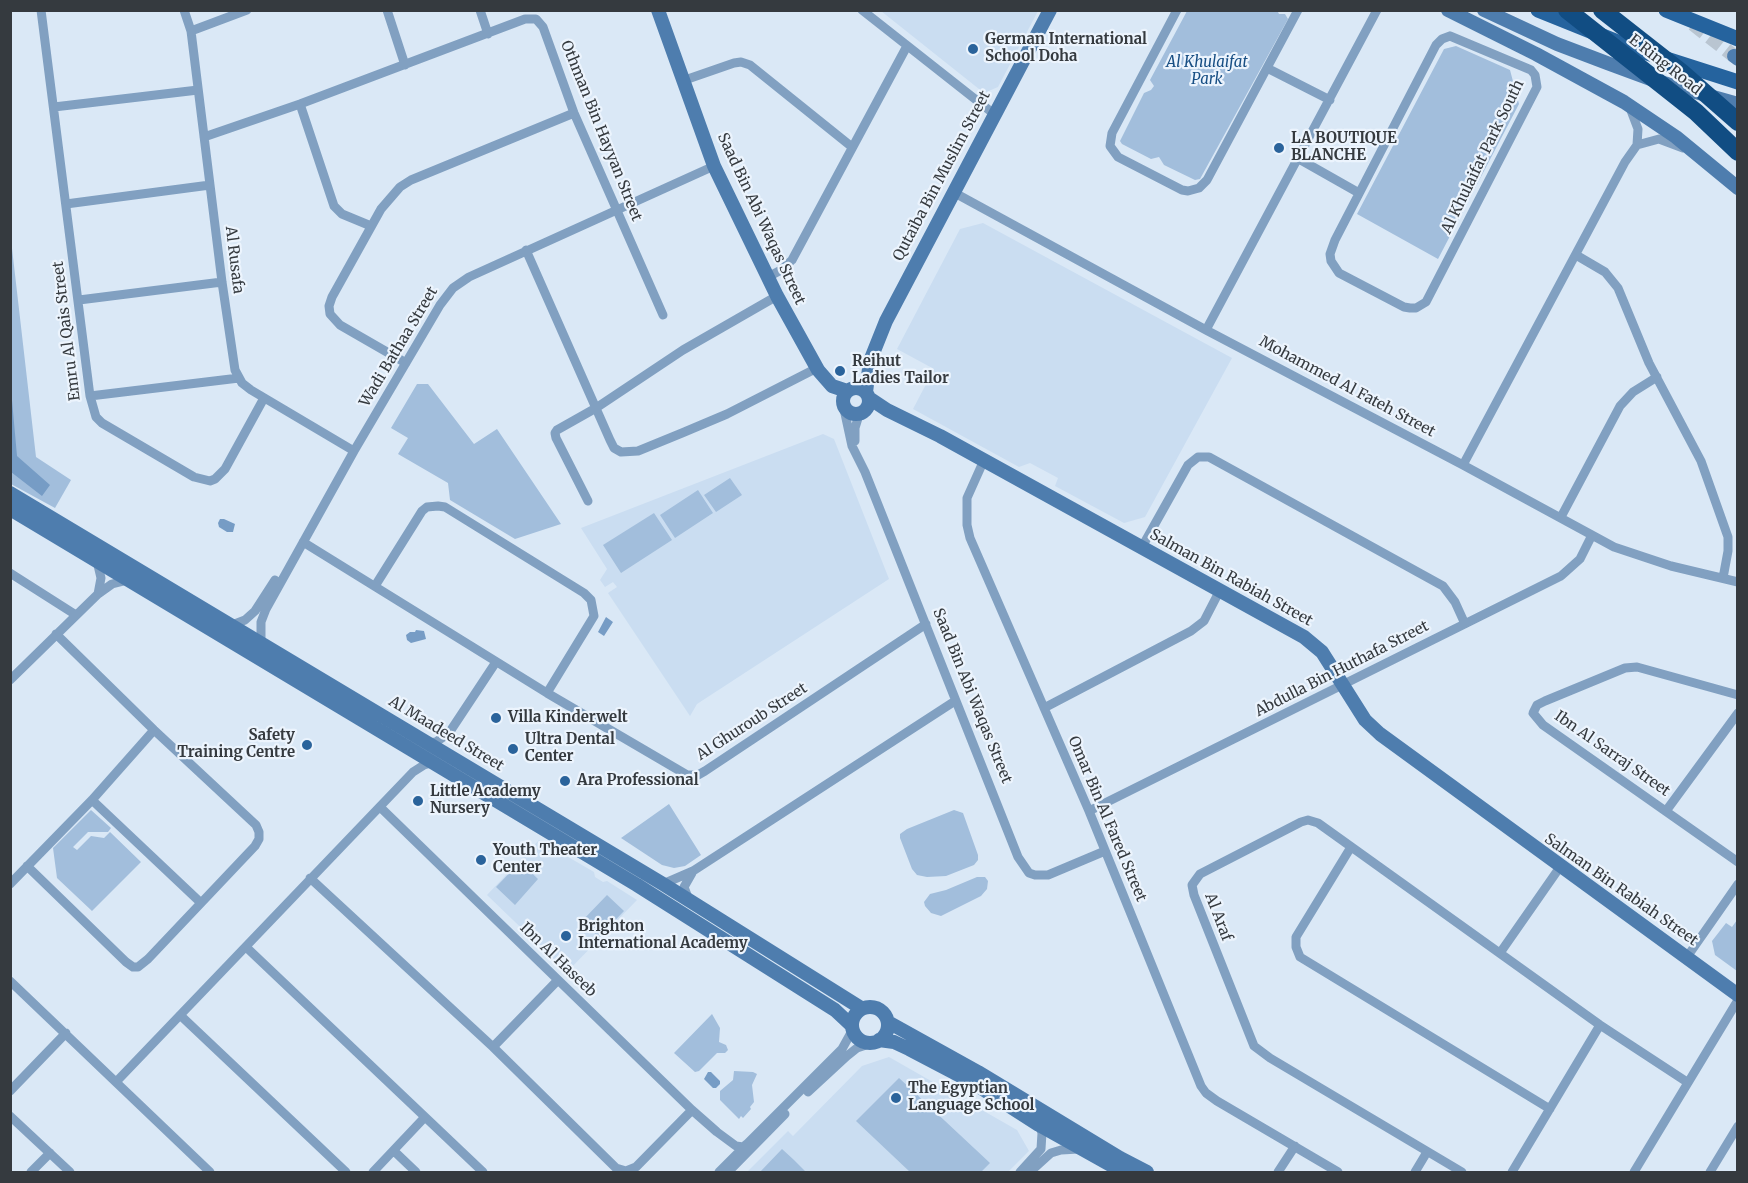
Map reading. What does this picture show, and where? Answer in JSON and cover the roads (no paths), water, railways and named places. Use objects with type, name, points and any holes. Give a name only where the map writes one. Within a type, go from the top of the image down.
[{"type":"highway","name":"E Ring Road","points":[[1567,10],[1696,112],[1737,152]]},
{"type":"highway","name":"E Ring Road","points":[[1602,10],[1680,72],[1737,122]]},
{"type":"main road","points":[[1538,10],[1635,49],[1737,82]]},
{"type":"main road","points":[[1666,10],[1737,39]]},
{"type":"street","name":"Al Rusafa","points":[[184,10],[191,31],[232,360],[239,378]]},
{"type":"street","points":[[191,31],[247,10]]},
{"type":"street","points":[[387,10],[405,65]]},
{"type":"street","points":[[480,10],[488,34]]},
{"type":"street","name":"Saad Bin Abi Waqas Street","points":[[658,10],[714,166],[777,296],[823,383],[844,409],[850,442],[926,624],[1018,857],[1029,873],[1048,875],[1105,850]]},
{"type":"street","points":[[862,10],[994,114]]},
{"type":"street","name":"Qutaiba Bin Muslim Street","points":[[849,390],[870,361],[890,312],[1050,10]]},
{"type":"street","points":[[1177,10],[1109,140],[1113,153],[1118,157],[1182,190],[1194,190],[1207,180],[1298,10]]},
{"type":"street","points":[[1206,330],[1377,10]]},
{"type":"street","points":[[1448,10],[1624,102],[1676,137],[1737,188]]},
{"type":"street","points":[[1484,10],[1557,44],[1607,63],[1653,80],[1737,104]]},
{"type":"street","name":"Emru Al Qais Street","points":[[41,11],[90,396],[96,417],[102,423],[194,477],[210,481],[225,469],[264,398]]},
{"type":"street","name":"Othman Bin Hayyan Street","points":[[204,136],[300,104],[525,19],[536,19],[540,22],[574,113],[663,315]]},
{"type":"street","name":"Al Khulaifat Park South","points":[[1455,37],[1525,68],[1535,75],[1537,87],[1524,114],[1445,268],[1426,302],[1421,306],[1404,307],[1339,273],[1334,267],[1330,254],[1331,246],[1359,193],[1436,45],[1442,39],[1455,37]]},
{"type":"street","points":[[768,277],[782,270],[792,260],[907,46]]},
{"type":"street","points":[[682,81],[734,63],[750,64],[852,147]]},
{"type":"street","points":[[1267,68],[1330,100]]},
{"type":"street","points":[[54,107],[198,90]]},
{"type":"street","points":[[1624,102],[1636,122],[1637,145]]},
{"type":"street","points":[[300,104],[334,206],[342,214],[371,226]]},
{"type":"street","points":[[406,363],[340,325],[330,314],[329,306],[371,226],[389,198],[411,180],[574,113]]},
{"type":"street","points":[[1463,465],[1624,162],[1637,145],[1659,139],[1670,142],[1705,160]]},
{"type":"street","points":[[1299,159],[1359,193]]},
{"type":"street","name":"Wadi Bathaa Street","points":[[261,642],[260,628],[263,615],[354,451],[440,305],[453,288],[469,277],[526,250],[714,166]]},
{"type":"street","points":[[66,204],[210,185]]},
{"type":"street","name":"Mohammed Al Fateh Street","points":[[953,192],[1206,330],[1562,517],[1614,547],[1737,582]]},
{"type":"street","points":[[526,250],[614,448],[621,452],[638,451],[727,414],[817,369]]},
{"type":"street","points":[[1576,255],[1605,272],[1618,288],[1642,348],[1698,454],[1725,524],[1728,551],[1723,578]]},
{"type":"street","points":[[79,300],[222,282]]},
{"type":"street","points":[[588,501],[555,433],[559,428],[596,408],[683,350],[777,296]]},
{"type":"street","name":"Qutaiba Bin Muslim Street","points":[[864,404],[870,361]]},
{"type":"street","name":"Saad Bin Abi Waqas Street","points":[[817,369],[832,386],[849,390]]},
{"type":"street","points":[[1562,517],[1620,406],[1633,392],[1657,377]]},
{"type":"street","points":[[90,396],[239,378],[251,390],[354,451]]},
{"type":"street","points":[[859,388],[864,404],[851,414],[844,409],[843,397],[849,390],[859,388]]},
{"type":"street","name":"Saad Bin Abi Waqas Street","points":[[857,455],[854,432],[864,404]]},
{"type":"street","name":"Salman Bin Rabiah Street","points":[[864,404],[918,424],[1313,643],[1322,652],[1345,686],[1365,720],[1380,734],[1737,995]]},
{"type":"street","points":[[1142,547],[1188,465],[1198,457],[1209,457],[1443,586],[1451,596],[1465,624]]},
{"type":"street","name":"Omar Bin Al Fared Street","points":[[984,460],[968,498],[967,525],[970,537],[1089,811],[1201,1086],[1206,1094],[1217,1101],[1338,1173]]},
{"type":"street","name":"Al Maadeed Street","points":[[10,493],[663,884],[861,1008]]},
{"type":"street","points":[[375,586],[422,511],[427,507],[438,506],[444,507],[584,593],[591,600],[594,615],[547,693]]},
{"type":"street","name":"Al Maadeed Street","points":[[10,508],[736,946],[835,1010],[852,1028]]},
{"type":"street","name":"Abdulla Bin Huthafa Street","points":[[1089,811],[1345,686],[1561,576],[1580,559],[1592,535]]},
{"type":"street","name":"Wadi Bathaa Street","points":[[232,625],[245,620],[255,611],[290,557],[301,545]]},
{"type":"street","name":"Al Ghuroub Street","points":[[301,545],[375,586],[682,774],[698,775],[926,624]]},
{"type":"street","points":[[97,561],[101,578],[98,594]]},
{"type":"street","points":[[10,573],[76,615]]},
{"type":"street","points":[[10,680],[98,594],[112,584],[129,579]]},
{"type":"street","points":[[1044,708],[1191,631],[1204,621],[1220,590]]},
{"type":"street","points":[[27,866],[133,967],[143,965],[259,839],[259,832],[255,825],[57,634]]},
{"type":"street","points":[[428,743],[436,742],[449,733],[496,662]]},
{"type":"street","name":"Ibn Al Sarraj Street","points":[[1737,695],[1637,667],[1625,668],[1545,700],[1534,709],[1533,713],[1543,725],[1737,862]]},
{"type":"street","points":[[663,884],[693,871],[955,701]]},
{"type":"street","points":[[1666,811],[1737,713]]},
{"type":"street","points":[[10,884],[92,800],[154,730]]},
{"type":"street","points":[[449,733],[449,751],[452,757]]},
{"type":"street","points":[[410,748],[413,772]]},
{"type":"street","points":[[116,1082],[413,772],[434,762]]},
{"type":"street","points":[[92,800],[201,902]]},
{"type":"street","name":"Ibn Al Haseeb","points":[[380,807],[692,1110],[736,1146],[743,1147],[747,1143]]},
{"type":"street","name":"Al Araf","points":[[1462,1173],[1264,1055],[1254,1046],[1194,896],[1192,885],[1200,874],[1308,820],[1318,823],[1600,1024],[1688,1082]]},
{"type":"street","points":[[1351,847],[1296,937],[1296,947],[1300,957],[1550,1108]]},
{"type":"street","points":[[1500,953],[1560,867]]},
{"type":"street","points":[[688,900],[684,887],[688,876],[693,871]]},
{"type":"street","points":[[310,878],[493,1047],[621,1171],[636,1167],[692,1110]]},
{"type":"street","points":[[1688,957],[1737,884]]},
{"type":"street","points":[[246,947],[483,1173]]},
{"type":"street","points":[[493,1047],[558,980]]},
{"type":"street","points":[[10,981],[210,1173]]},
{"type":"street","points":[[1634,1173],[1737,1000]]},
{"type":"street","points":[[719,1173],[728,1168],[838,1063],[857,1048],[875,1042],[886,1033],[888,1022],[880,1009],[869,1006],[861,1008],[855,1014],[852,1028],[842,1049],[747,1143],[728,1168]]},
{"type":"street","points":[[180,1015],[346,1173]]},
{"type":"street","points":[[888,1022],[978,1072],[1147,1173]]},
{"type":"street","points":[[1512,1173],[1600,1024]]},
{"type":"street","points":[[852,1028],[860,1040],[894,1042],[972,1082],[1039,1125],[1124,1173]]},
{"type":"street","points":[[10,1091],[66,1033]]},
{"type":"street","points":[[10,1116],[70,1173]]},
{"type":"street","points":[[373,1173],[425,1117]]},
{"type":"street","points":[[1020,1173],[1041,1149],[1042,1133],[1039,1125]]},
{"type":"street","points":[[1710,1173],[1737,1126]]},
{"type":"street","name":"Ibn Al Haseeb","points":[[717,1132],[733,1151],[728,1168]]},
{"type":"street","points":[[1278,1173],[1295,1146]]},
{"type":"street","points":[[1030,1173],[1051,1153],[1072,1148],[1082,1149]]},
{"type":"street","points":[[394,1151],[416,1173]]},
{"type":"street","points":[[1415,1173],[1427,1152]]},
{"type":"street","points":[[32,1173],[51,1154]]},
{"type":"tunnel","points":[[1693,24],[1734,56]]},
{"type":"place","name":"German International School Doha","points":[[973,49]]},
{"type":"place","name":"LA BOUTIQUE BLANCHE","points":[[1279,148]]},
{"type":"place","name":"Reihut Ladies Tailor","points":[[840,371]]},
{"type":"place","name":"Villa Kinderwelt","points":[[496,718]]},
{"type":"place","name":"Safety Training Centre","points":[[307,745]]},
{"type":"place","name":"Ultra Dental Center","points":[[513,749]]},
{"type":"place","name":"Ara Professional","points":[[565,781]]},
{"type":"place","name":"Little Academy Nursery","points":[[418,801]]},
{"type":"place","name":"Youth Theater Center","points":[[481,860]]},
{"type":"place","name":"Brighton International Academy","points":[[566,936]]},
{"type":"place","name":"The Egyptian Language School","points":[[896,1098]]},
{"type":"park label","name":"Al Khulaifat Park","points":[[1207,72]]}]
